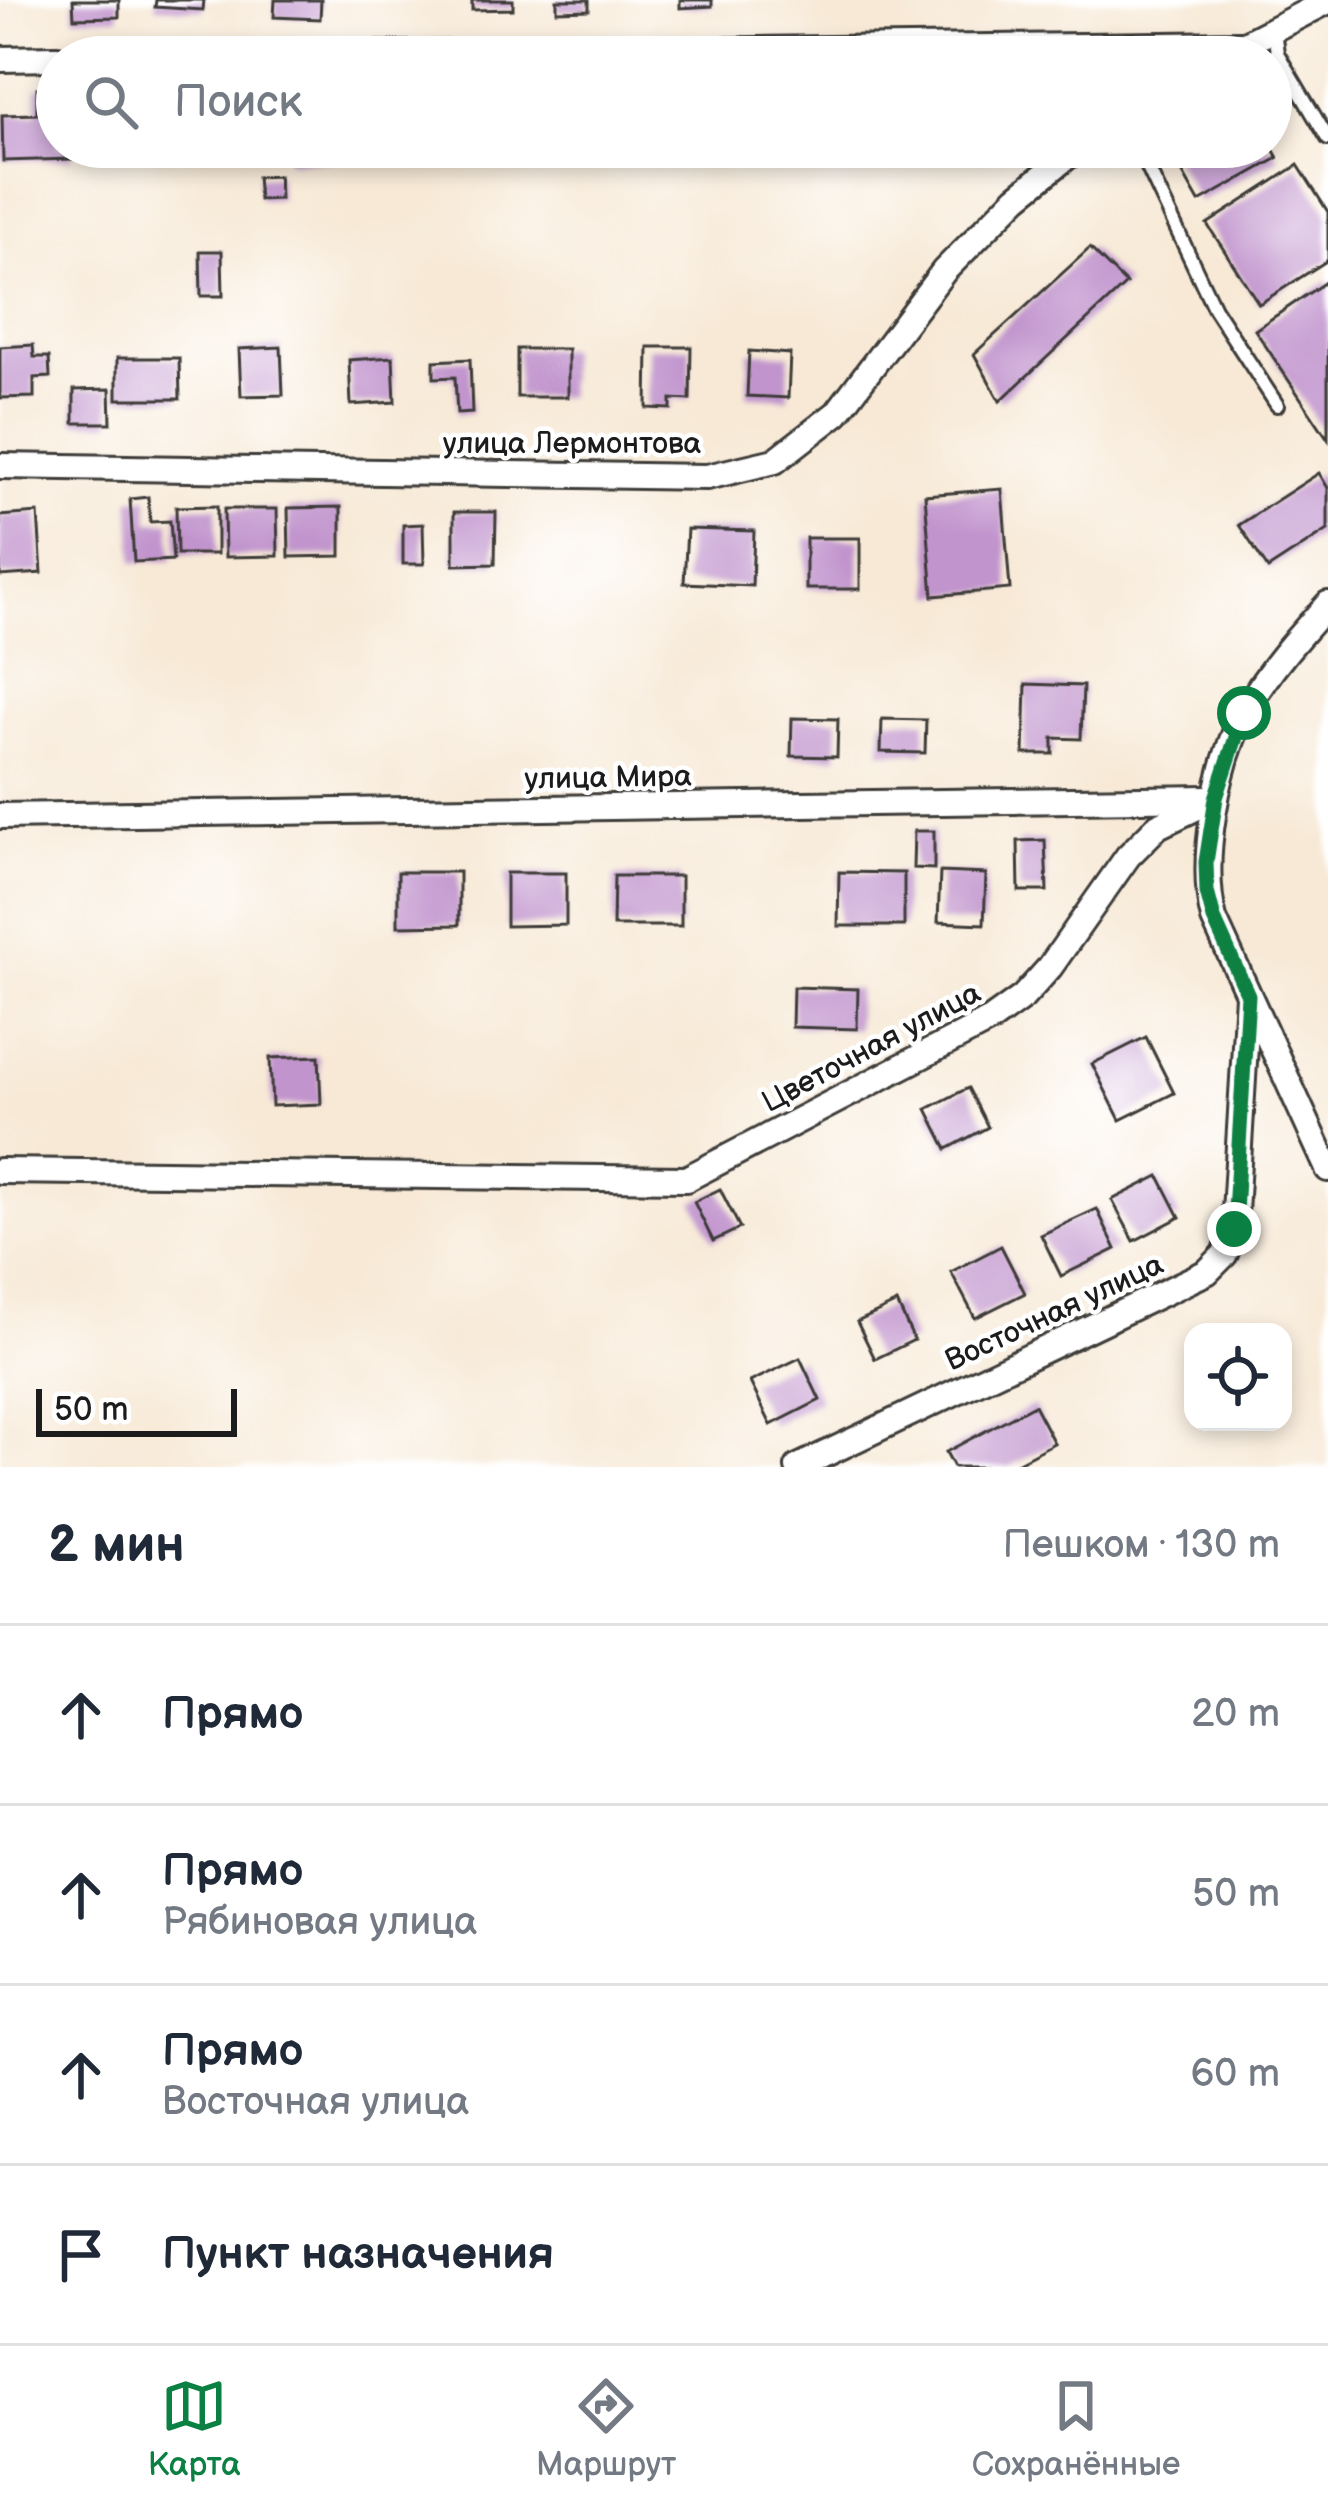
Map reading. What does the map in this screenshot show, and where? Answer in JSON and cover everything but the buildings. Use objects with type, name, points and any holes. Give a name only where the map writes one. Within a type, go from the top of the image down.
[{"type":"street","points":[[1259,36],[1328,2]]},
{"type":"street","points":[[0,59],[36,58]]},
{"type":"street","name":"улица Лермонтова","points":[[0,466],[707,477],[775,461],[837,413],[944,271],[1017,197],[1053,168]]},
{"type":"street","points":[[1328,604],[1280,656],[1244,713],[1216,798],[1206,862],[1214,919],[1328,1169]]},
{"type":"street","name":"улица Мира","points":[[0,816],[1216,798]]},
{"type":"street","name":"Цветочная улица","points":[[0,1172],[686,1179],[991,1020],[1023,997],[1050,967],[1127,856],[1158,826],[1216,798]]},
{"type":"street","name":"Восточная улица","points":[[798,1467],[1207,1272],[1225,1254],[1234,1229],[1248,995]]},
{"type":"lane","points":[[1274,28],[1275,36]]},
{"type":"lane","points":[[1292,78],[1328,139]]},
{"type":"lane","points":[[1148,168],[1214,308],[1277,405]]},
{"type":"route","points":[[1234,1229],[1248,995],[1214,919],[1206,862],[1216,798],[1244,713]]}]
